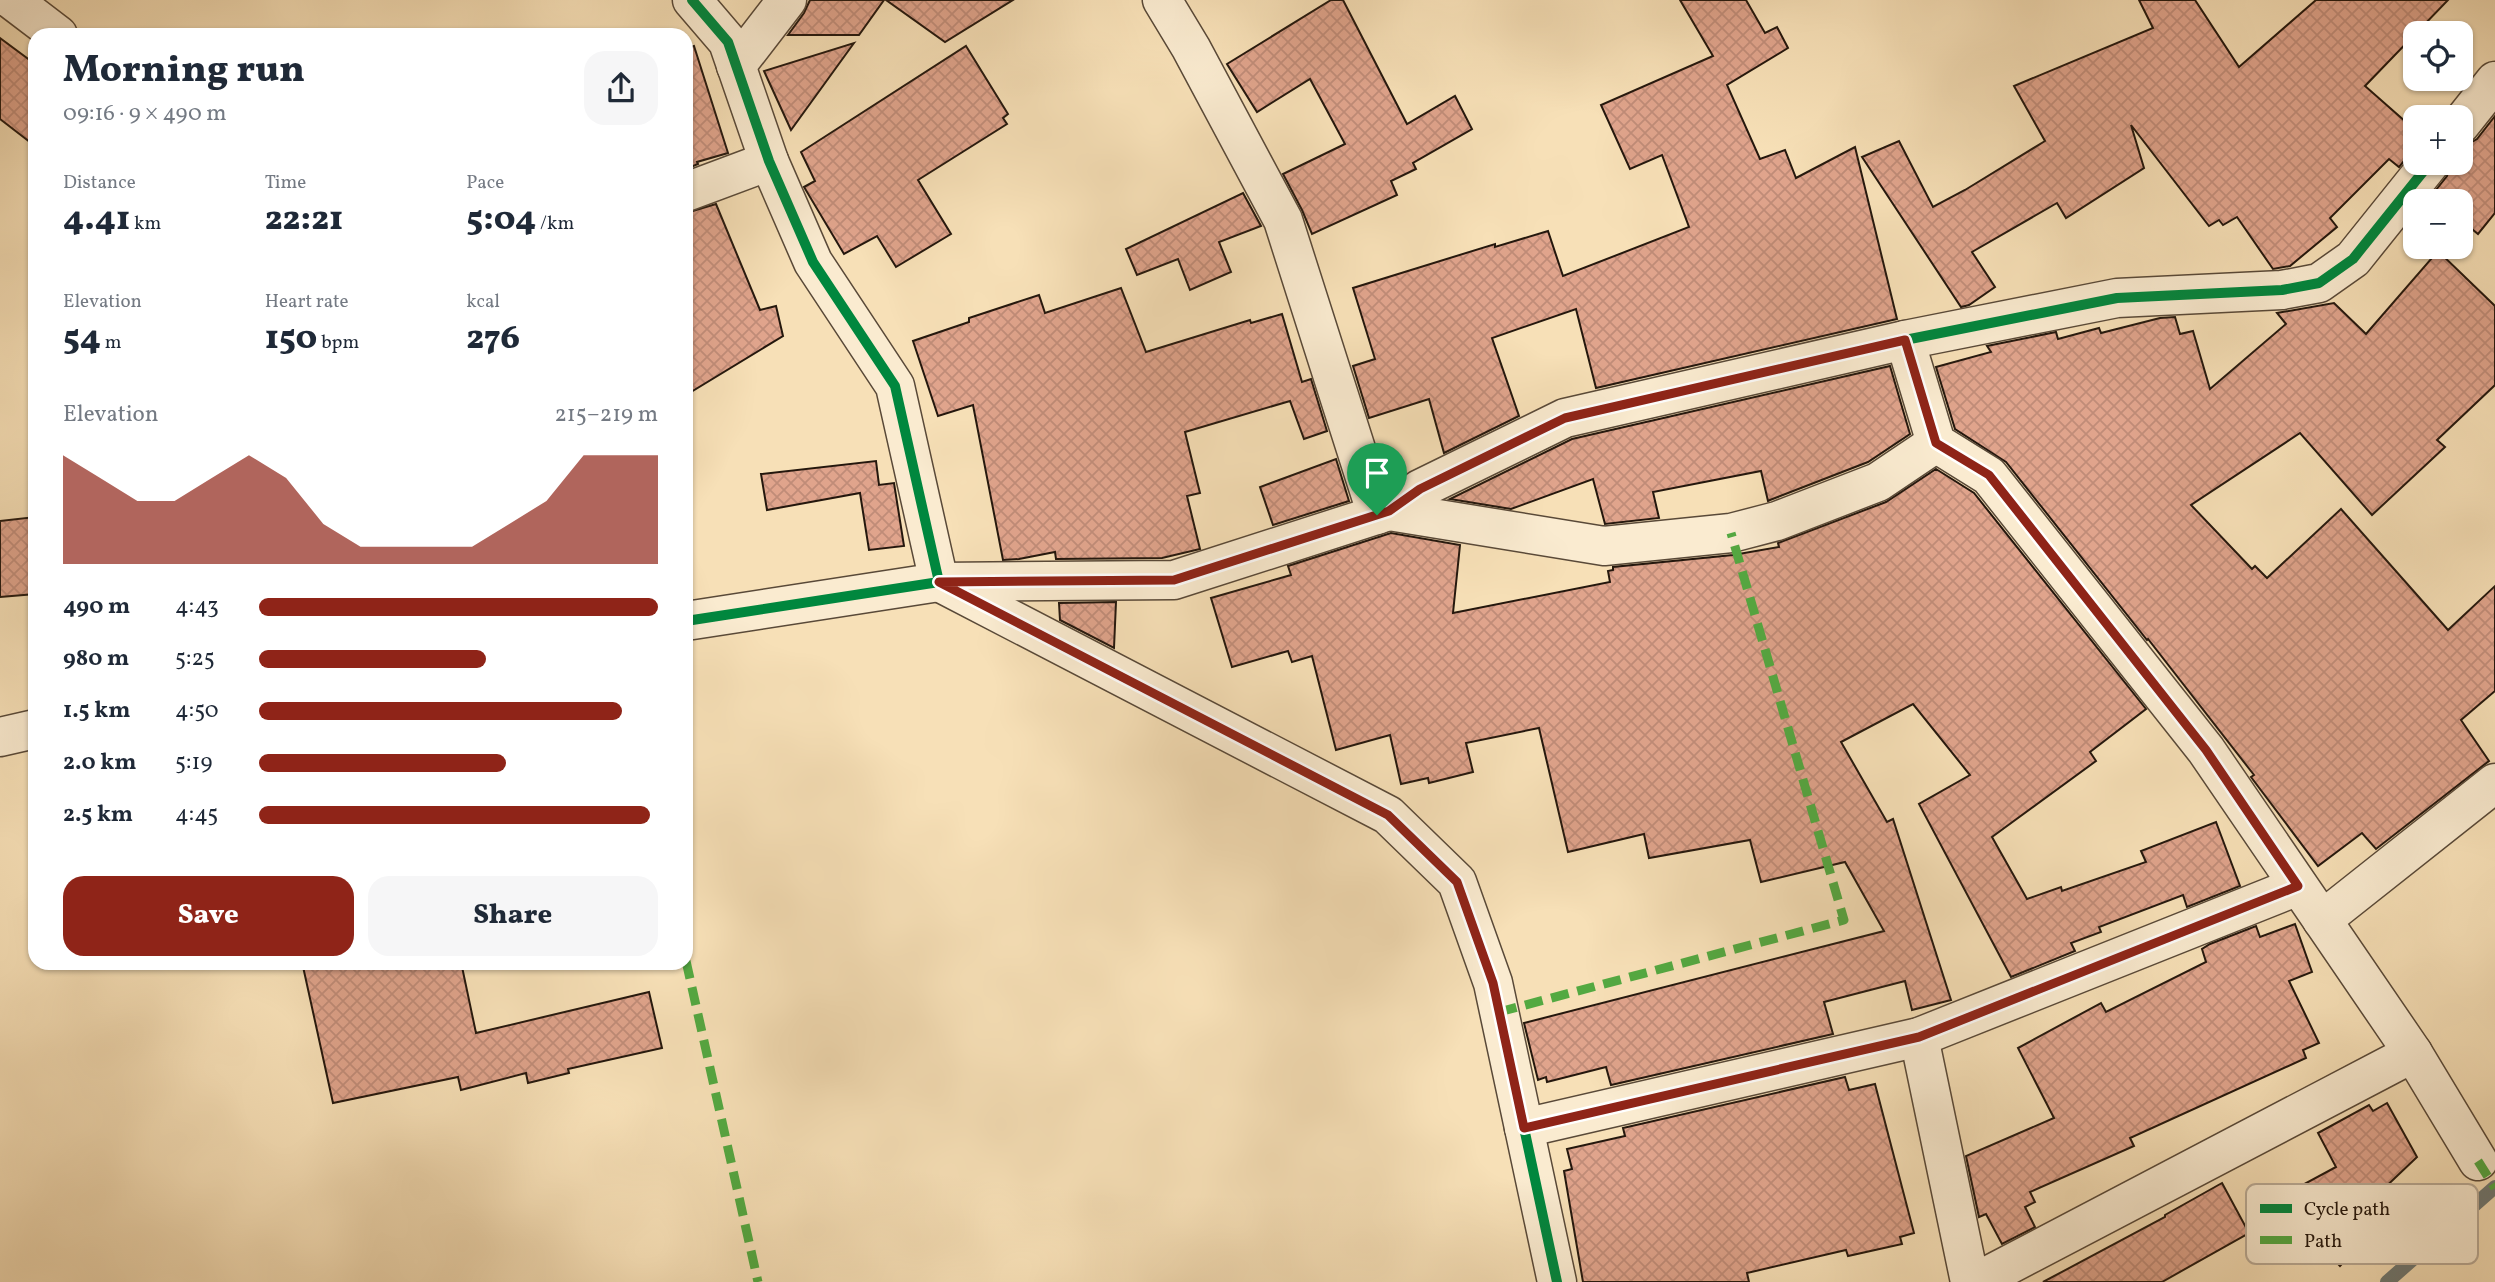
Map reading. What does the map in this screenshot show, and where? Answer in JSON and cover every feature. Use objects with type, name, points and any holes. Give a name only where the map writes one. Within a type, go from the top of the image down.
[{"type":"street","points":[[12,0],[49,28]]},
{"type":"street","points":[[692,0],[728,42],[769,161],[813,262],[895,386],[939,582],[1388,815],[1457,882],[1493,983],[1557,1282]]},
{"type":"street","points":[[736,66],[787,0]]},
{"type":"street","points":[[1163,0],[1283,220],[1383,513]]},
{"type":"street","points":[[2473,109],[2495,81]]},
{"type":"street","points":[[693,189],[769,161]]},
{"type":"street","points":[[693,620],[939,582],[1174,580],[1383,513],[1420,489],[1565,418],[1905,340],[2117,298],[2282,290],[2319,283],[2353,258],[2420,175]]},
{"type":"street","points":[[1905,340],[1936,443],[1989,475],[2206,750],[2413,1054],[2478,1161]]},
{"type":"street","points":[[1383,513],[1604,546],[1731,533],[1777,521],[1878,482],[1936,443]]},
{"type":"street","points":[[0,737],[28,731]]},
{"type":"street","points":[[2322,920],[2495,783]]},
{"type":"street","points":[[1524,1128],[1919,1037],[2298,886]]},
{"type":"street","points":[[1919,1037],[1970,1282]]},
{"type":"street","points":[[1976,1282],[2413,1054]]},
{"type":"building","points":[[810,0],[884,0],[859,35],[788,35]]},
{"type":"building","points":[[886,0],[1013,0],[945,42]]},
{"type":"building","points":[[1331,0],[1343,0],[1407,124],[1455,96],[1472,129],[1413,163],[1416,169],[1391,181],[1397,195],[1312,234],[1283,174],[1345,144],[1310,79],[1257,112],[1227,64]]},
{"type":"building","points":[[1680,0],[1746,0],[1765,33],[1777,27],[1788,48],[1727,85],[1760,159],[1785,150],[1796,178],[1855,147],[1897,319],[1596,388],[1576,309],[1492,338],[1519,416],[1444,453],[1429,399],[1369,418],[1353,366],[1375,359],[1353,288],[1495,244],[1495,247],[1548,231],[1563,276],[1689,227],[1662,155],[1630,169],[1601,105],[1713,56]]},
{"type":"building","points":[[2139,0],[2195,0],[2239,67],[2316,0],[2448,0],[2428,21],[2403,21],[2403,47],[2365,86],[2403,119],[2403,162],[2399,167],[2389,159],[2330,218],[2337,227],[2290,266],[2273,269],[2237,217],[2223,225],[2219,220],[2209,226],[2131,125],[2144,168],[2066,218],[2057,203],[1972,252],[1995,287],[1969,305],[1961,307],[1862,157],[1899,141],[1933,207],[2045,141],[2014,86],[2153,28]]},
{"type":"building","points":[[0,38],[28,59],[28,141],[0,119]]},
{"type":"building","points":[[854,43],[791,130],[764,71]]},
{"type":"building","points":[[693,46],[728,153],[697,162],[698,164],[693,166]]},
{"type":"building","points":[[966,46],[1008,114],[1003,118],[1007,124],[918,180],[951,234],[896,267],[877,236],[844,254],[804,187],[815,181],[801,152]]},
{"type":"building","points":[[2495,116],[2495,213],[2478,234],[2473,230],[2473,189],[2437,189],[2447,175],[2473,175],[2473,141]]},
{"type":"building","points":[[1243,193],[1261,226],[1219,242],[1231,272],[1190,290],[1178,259],[1137,275],[1126,249]]},
{"type":"building","points":[[716,204],[760,310],[776,306],[783,336],[693,391],[693,211]]},
{"type":"building","points":[[2431,259],[2446,259],[2495,306],[2495,385],[2437,440],[2445,447],[2372,515],[2300,433],[2191,505],[2252,569],[2255,566],[2267,578],[2341,509],[2448,630],[2495,586],[2495,691],[2461,720],[2489,761],[2376,849],[2362,833],[2318,866],[2251,777],[2254,775],[2006,462],[1955,429],[1936,367],[1991,352],[1987,346],[2056,332],[2058,339],[2099,328],[2101,333],[2160,318],[2175,317],[2180,334],[2193,331],[2210,389],[2286,324],[2277,313],[2334,303],[2366,334]]},
{"type":"building","points":[[1121,288],[1146,352],[1250,320],[1251,323],[1282,314],[1302,382],[1311,379],[1327,431],[1304,439],[1290,401],[1185,432],[1200,493],[1187,496],[1200,549],[1162,558],[1056,559],[1055,552],[1003,560],[973,405],[938,416],[913,341],[969,322],[969,318],[1039,295],[1045,313]]},
{"type":"building","points":[[1890,366],[1910,434],[1868,462],[1768,501],[1761,471],[1653,492],[1659,518],[1605,524],[1593,479],[1511,509],[1450,499],[1572,439]]},
{"type":"building","points":[[1336,459],[1349,501],[1273,525],[1260,487]]},
{"type":"building","points":[[876,461],[879,485],[894,483],[904,546],[869,550],[860,493],[767,510],[761,474]]},
{"type":"building","points":[[1936,469],[1974,493],[2146,709],[2090,752],[2096,761],[1992,837],[2027,899],[2061,887],[2062,891],[2146,862],[2141,851],[2216,822],[2240,886],[2187,907],[2183,895],[2099,927],[2101,932],[2071,943],[2075,951],[2011,977],[1919,804],[1970,775],[1913,704],[1841,742],[1887,822],[1893,819],[1951,1000],[1912,1010],[1905,981],[1824,1002],[1833,1034],[1611,1085],[1606,1067],[1547,1082],[1546,1077],[1538,1080],[1524,1023],[1884,931],[1845,862],[1761,882],[1750,840],[1649,858],[1644,834],[1568,852],[1539,728],[1466,743],[1473,772],[1429,783],[1428,778],[1401,784],[1390,735],[1336,750],[1312,656],[1292,662],[1288,651],[1232,667],[1211,598],[1291,575],[1288,566],[1391,533],[1460,545],[1453,613],[1610,582],[1608,571],[1613,570],[1613,567],[1733,555],[1779,547],[1778,543],[1886,502]]},
{"type":"building","points":[[28,518],[28,595],[0,597],[0,521]]},
{"type":"building","points":[[1116,602],[1114,648],[1060,620],[1059,603]]},
{"type":"building","points":[[2295,924],[2312,972],[2289,981],[2319,1043],[2303,1050],[2306,1058],[2130,1138],[2134,1146],[2030,1192],[2035,1202],[2025,1207],[2035,1227],[2002,1244],[1986,1214],[1979,1217],[1966,1156],[2054,1118],[2018,1048],[2101,1003],[2106,1012],[2206,962],[2202,949],[2210,944],[2256,926],[2260,937]]},
{"type":"building","points":[[304,970],[463,970],[476,1033],[649,992],[662,1048],[568,1069],[569,1073],[528,1083],[526,1073],[461,1090],[458,1077],[333,1103]]},
{"type":"building","points":[[1845,1077],[1849,1090],[1875,1084],[1914,1233],[1900,1237],[1902,1244],[1848,1256],[1846,1250],[1747,1273],[1749,1282],[1583,1282],[1564,1171],[1572,1169],[1567,1149],[1625,1136],[1623,1128]]},
{"type":"building","points":[[2387,1103],[2417,1157],[2389,1184],[2304,1184],[2336,1167],[2318,1133],[2369,1105],[2373,1111]]},
{"type":"building","points":[[2222,1183],[2246,1227],[2246,1235],[2162,1282],[2043,1282],[2165,1217]]},
{"type":"waterway","points":[[2478,1202],[2495,1187]]},
{"type":"waterway","points":[[2387,1282],[2407,1264]]},
{"type":"marked path","points":[[1499,1012],[1844,920],[1731,533]]},
{"type":"marked path","points":[[688,970],[758,1282]]},
{"type":"marked path","points":[[2478,1161],[2495,1188]]},
{"type":"cycle path","points":[[692,0],[728,42],[769,161],[813,262],[895,386],[939,582],[1388,815],[1457,882],[1493,983],[1557,1282]]},
{"type":"cycle path","points":[[693,620],[939,582],[1174,580],[1389,511],[1420,489],[1565,418],[1905,340],[2117,298],[2282,290],[2319,283],[2353,259],[2420,175]]},
{"type":"route","points":[[1905,340],[1936,443],[1989,475],[2206,750],[2298,886],[1919,1037],[1524,1128],[1493,983],[1457,882],[1388,815],[939,582],[1174,580],[1377,515],[1389,511],[1420,489],[1565,418],[1905,340]]}]
